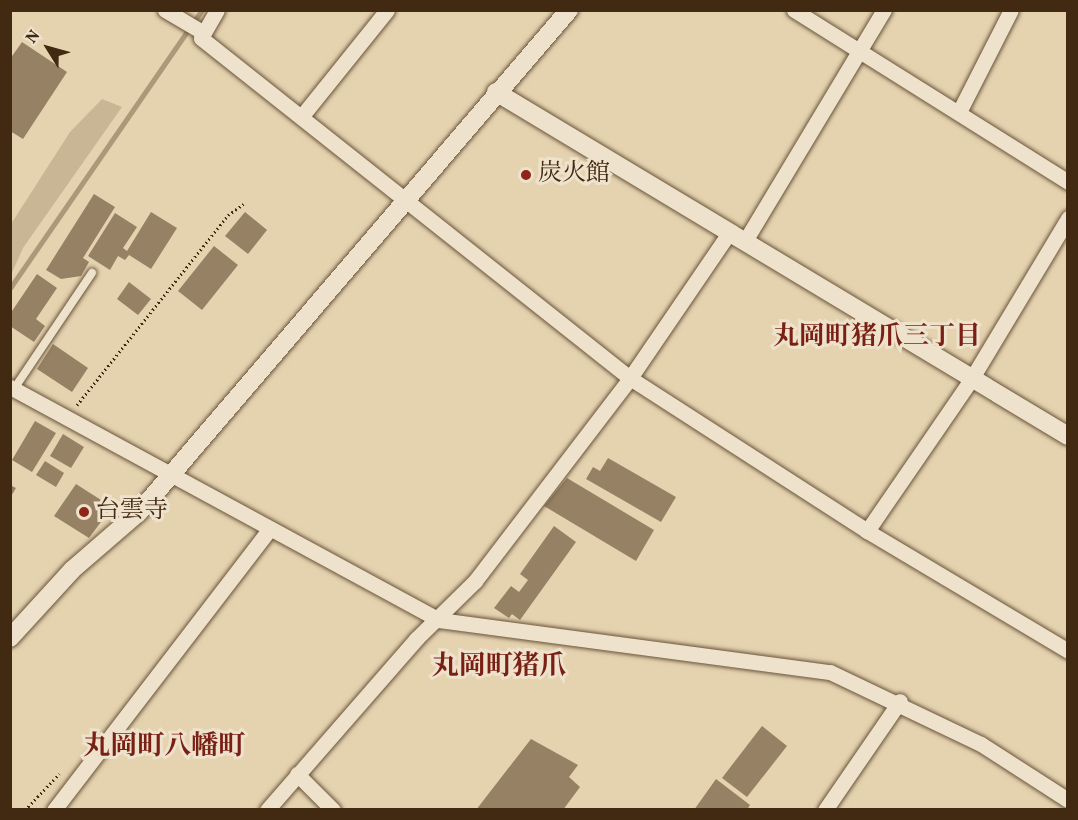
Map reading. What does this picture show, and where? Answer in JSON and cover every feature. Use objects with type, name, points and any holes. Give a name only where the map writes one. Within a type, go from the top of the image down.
[{"type":"street","points":[[165,10],[204,33]]},
{"type":"street","points":[[217,10],[201,38],[405,203],[630,378],[867,531],[1068,651]]},
{"type":"street","points":[[301,117],[387,10]]},
{"type":"street","points":[[10,638],[170,475],[405,203],[496,92],[569,10]]},
{"type":"street","points":[[794,10],[1068,182]]},
{"type":"street","points":[[267,810],[297,774],[439,620],[630,378],[737,237],[861,52],[884,10]]},
{"type":"street","points":[[959,112],[1011,10]]},
{"type":"street","points":[[496,92],[1068,436]]},
{"type":"street","points":[[867,531],[972,378],[1068,218]]},
{"type":"street","points":[[12,388],[439,620],[767,660],[830,672],[900,701],[981,744],[1068,800]]},
{"type":"street","points":[[54,810],[270,529]]},
{"type":"street","points":[[825,810],[900,701]]},
{"type":"street","points":[[297,774],[333,810]]},
{"type":"lane","points":[[12,388],[92,273]]},
{"type":"path","points":[[67,418],[158,299],[228,215],[244,204]]},
{"type":"path","points":[[25,810],[62,771]]},
{"type":"shaded area","points":[[102,99],[122,107],[23,248],[11,275],[11,224],[70,132]]},
{"type":"building","points":[[22,42],[67,72],[23,139],[10,131],[10,59]]},
{"type":"building","points":[[94,194],[115,207],[83,258],[89,262],[81,276],[61,279],[46,270]]},
{"type":"building","points":[[151,212],[177,228],[151,269],[129,255],[125,260],[118,256],[110,270],[88,256],[115,213],[137,227],[123,248],[127,251]]},
{"type":"building","points":[[245,212],[267,230],[248,254],[225,236]]},
{"type":"building","points":[[214,246],[238,265],[202,310],[178,291]]},
{"type":"building","points":[[37,274],[57,288],[36,319],[45,326],[34,342],[10,326],[10,314]]},
{"type":"building","points":[[129,282],[151,299],[138,315],[117,299]]},
{"type":"building","points":[[53,344],[88,368],[72,392],[37,369]]},
{"type":"building","points":[[35,421],[56,433],[32,472],[12,460]]},
{"type":"building","points":[[63,434],[84,447],[71,468],[50,456]]},
{"type":"building","points":[[608,458],[676,497],[661,522],[586,479],[593,467],[600,471]]},
{"type":"building","points":[[45,461],[64,473],[56,487],[36,475]]},
{"type":"building","points":[[567,478],[654,530],[636,561],[544,506]]},
{"type":"building","name":"台雲寺","points":[[76,484],[112,507],[89,538],[54,516]]},
{"type":"building","points":[[10,485],[16,488],[10,498]]},
{"type":"building","points":[[554,526],[576,542],[520,620],[512,614],[509,618],[494,608],[511,586],[519,592],[528,580],[520,574]]},
{"type":"building","points":[[762,726],[787,746],[747,797],[722,778]]},
{"type":"building","points":[[531,739],[578,765],[569,777],[580,787],[563,810],[476,810]]},
{"type":"building","points":[[716,779],[750,805],[747,810],[694,810]]},
{"type":"waterway","points":[[10,288],[202,10]]},
{"type":"place","name":"炭火館","points":[[526,175]]},
{"type":"place","name":"台雲寺","points":[[84,512]]},
{"type":"district","name":"丸岡町猪爪三丁目","points":[[877,338]]},
{"type":"district","name":"丸岡町猪爪","points":[[499,668]]},
{"type":"district","name":"丸岡町八幡町","points":[[164,748]]}]
